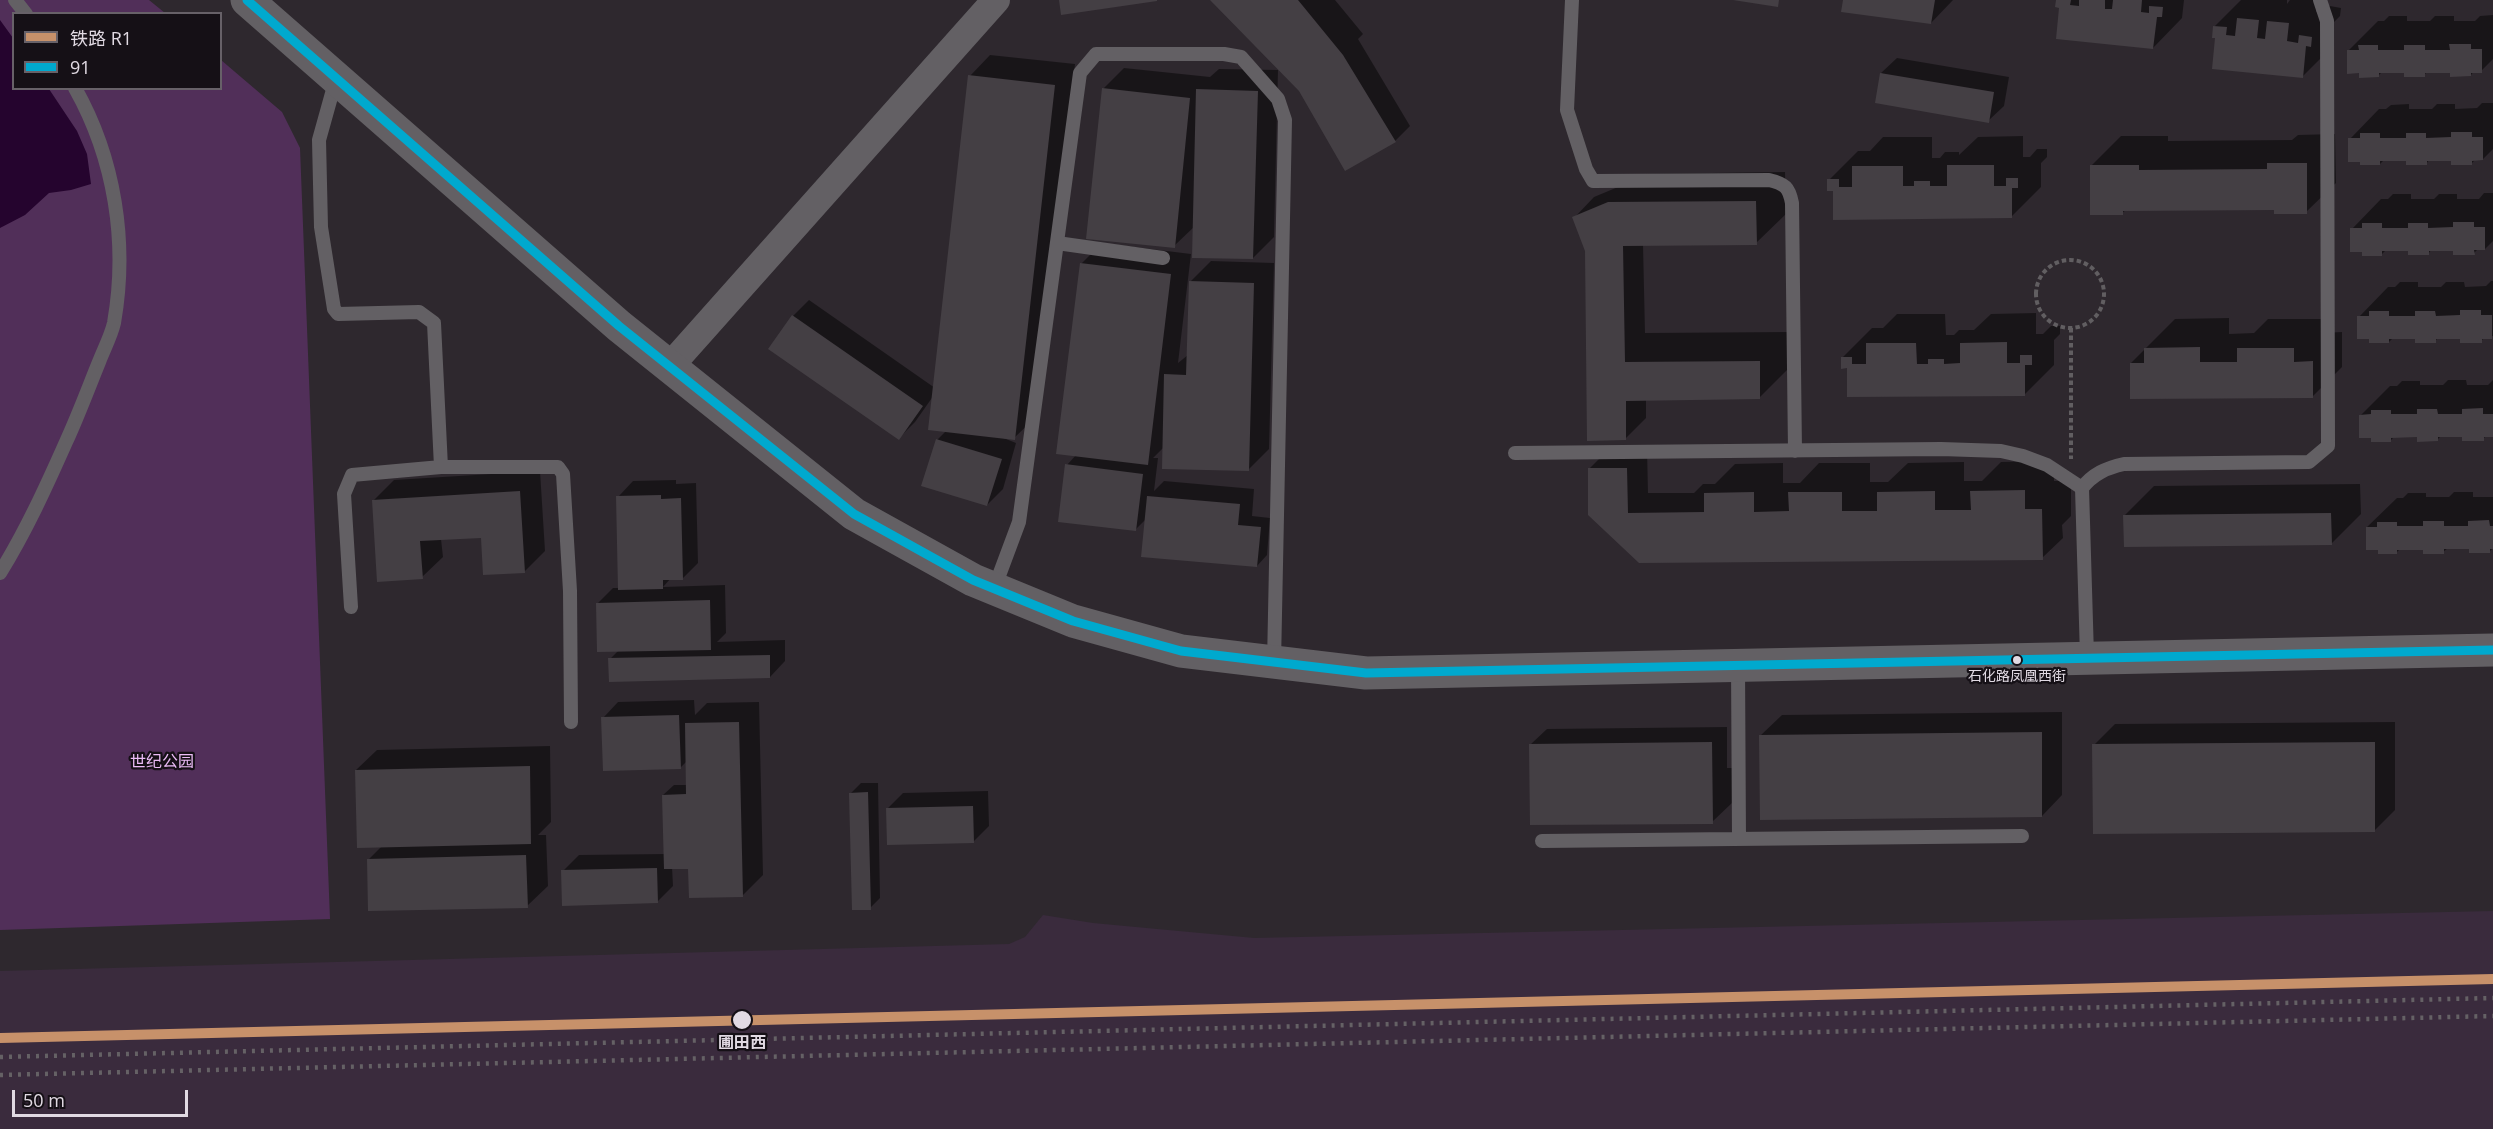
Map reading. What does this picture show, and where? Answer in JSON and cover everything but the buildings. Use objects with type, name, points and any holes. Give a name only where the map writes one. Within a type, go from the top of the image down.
[{"type":"street","points":[[247,0],[610,318],[854,514],[907,545],[994,589],[1073,621],[1181,651],[1366,673],[2087,656],[2493,650]]},
{"type":"street","points":[[670,366],[996,0]]},
{"type":"lane","points":[[15,0],[24,12]]},
{"type":"lane","points":[[1572,0],[1567,110],[1593,181],[1769,180],[1783,184],[1790,190],[1796,451]]},
{"type":"lane","points":[[2076,484],[2106,468],[2124,464],[2309,462],[2328,446],[2326,21],[2320,0]]},
{"type":"lane","points":[[994,589],[1019,522],[1080,73],[1096,54],[1224,54],[1241,57],[1278,99],[1285,120],[1274,663]]},
{"type":"lane","points":[[337,78],[319,140],[321,227],[334,309],[338,314],[419,312],[434,323],[441,467]]},
{"type":"lane","points":[[0,573],[45,491],[75,424],[113,326],[119,266],[115,206],[102,147],[91,118],[76,90]]},
{"type":"lane","points":[[1057,243],[1163,258]]},
{"type":"lane","points":[[1515,453],[2001,451],[2047,465],[2076,484]]},
{"type":"lane","points":[[351,607],[344,494],[352,475],[441,467],[558,467],[563,474],[570,591],[571,722]]},
{"type":"lane","points":[[2076,484],[2087,656]]},
{"type":"lane","points":[[1737,664],[1739,840]]},
{"type":"lane","points":[[1542,842],[2022,836]]},
{"type":"path","points":[[2071,260],[2082,262],[2100,276],[2104,287],[2104,298],[2096,317],[2089,323],[2070,328],[2052,323],[2044,316],[2036,296],[2037,285],[2042,275],[2060,262],[2071,260]]},
{"type":"path","points":[[2070,328],[2076,484]]},
{"type":"shaded area","points":[[0,20],[12,37],[12,90],[50,90],[77,131],[87,154],[91,184],[49,193],[25,215],[0,228]]},
{"type":"shaded area","name":"圃田西","points":[[2493,911],[2493,1129],[0,1129],[0,971],[1009,944],[1025,937],[1043,915],[1093,923],[1254,938]]},
{"type":"green space","name":"世纪公园","points":[[0,0],[149,0],[164,12],[12,12],[12,90],[222,90],[222,61],[282,112],[300,148],[330,919],[0,930]]},
{"type":"railway","points":[[0,1038],[2493,979]]},
{"type":"railway","points":[[0,1057],[2493,998]]},
{"type":"railway","points":[[0,1075],[2493,1016]]},
{"type":"rail line","name":"R1","points":[[0,1038],[2493,979]]},
{"type":"transit line","name":"91","points":[[247,0],[619,326],[854,514],[973,580],[1073,621],[1181,651],[1366,673],[2493,650]]},
{"type":"place","name":"石化路凤凰西街","points":[[2017,660]]},
{"type":"place","name":"圃田西","points":[[742,1020]]}]
